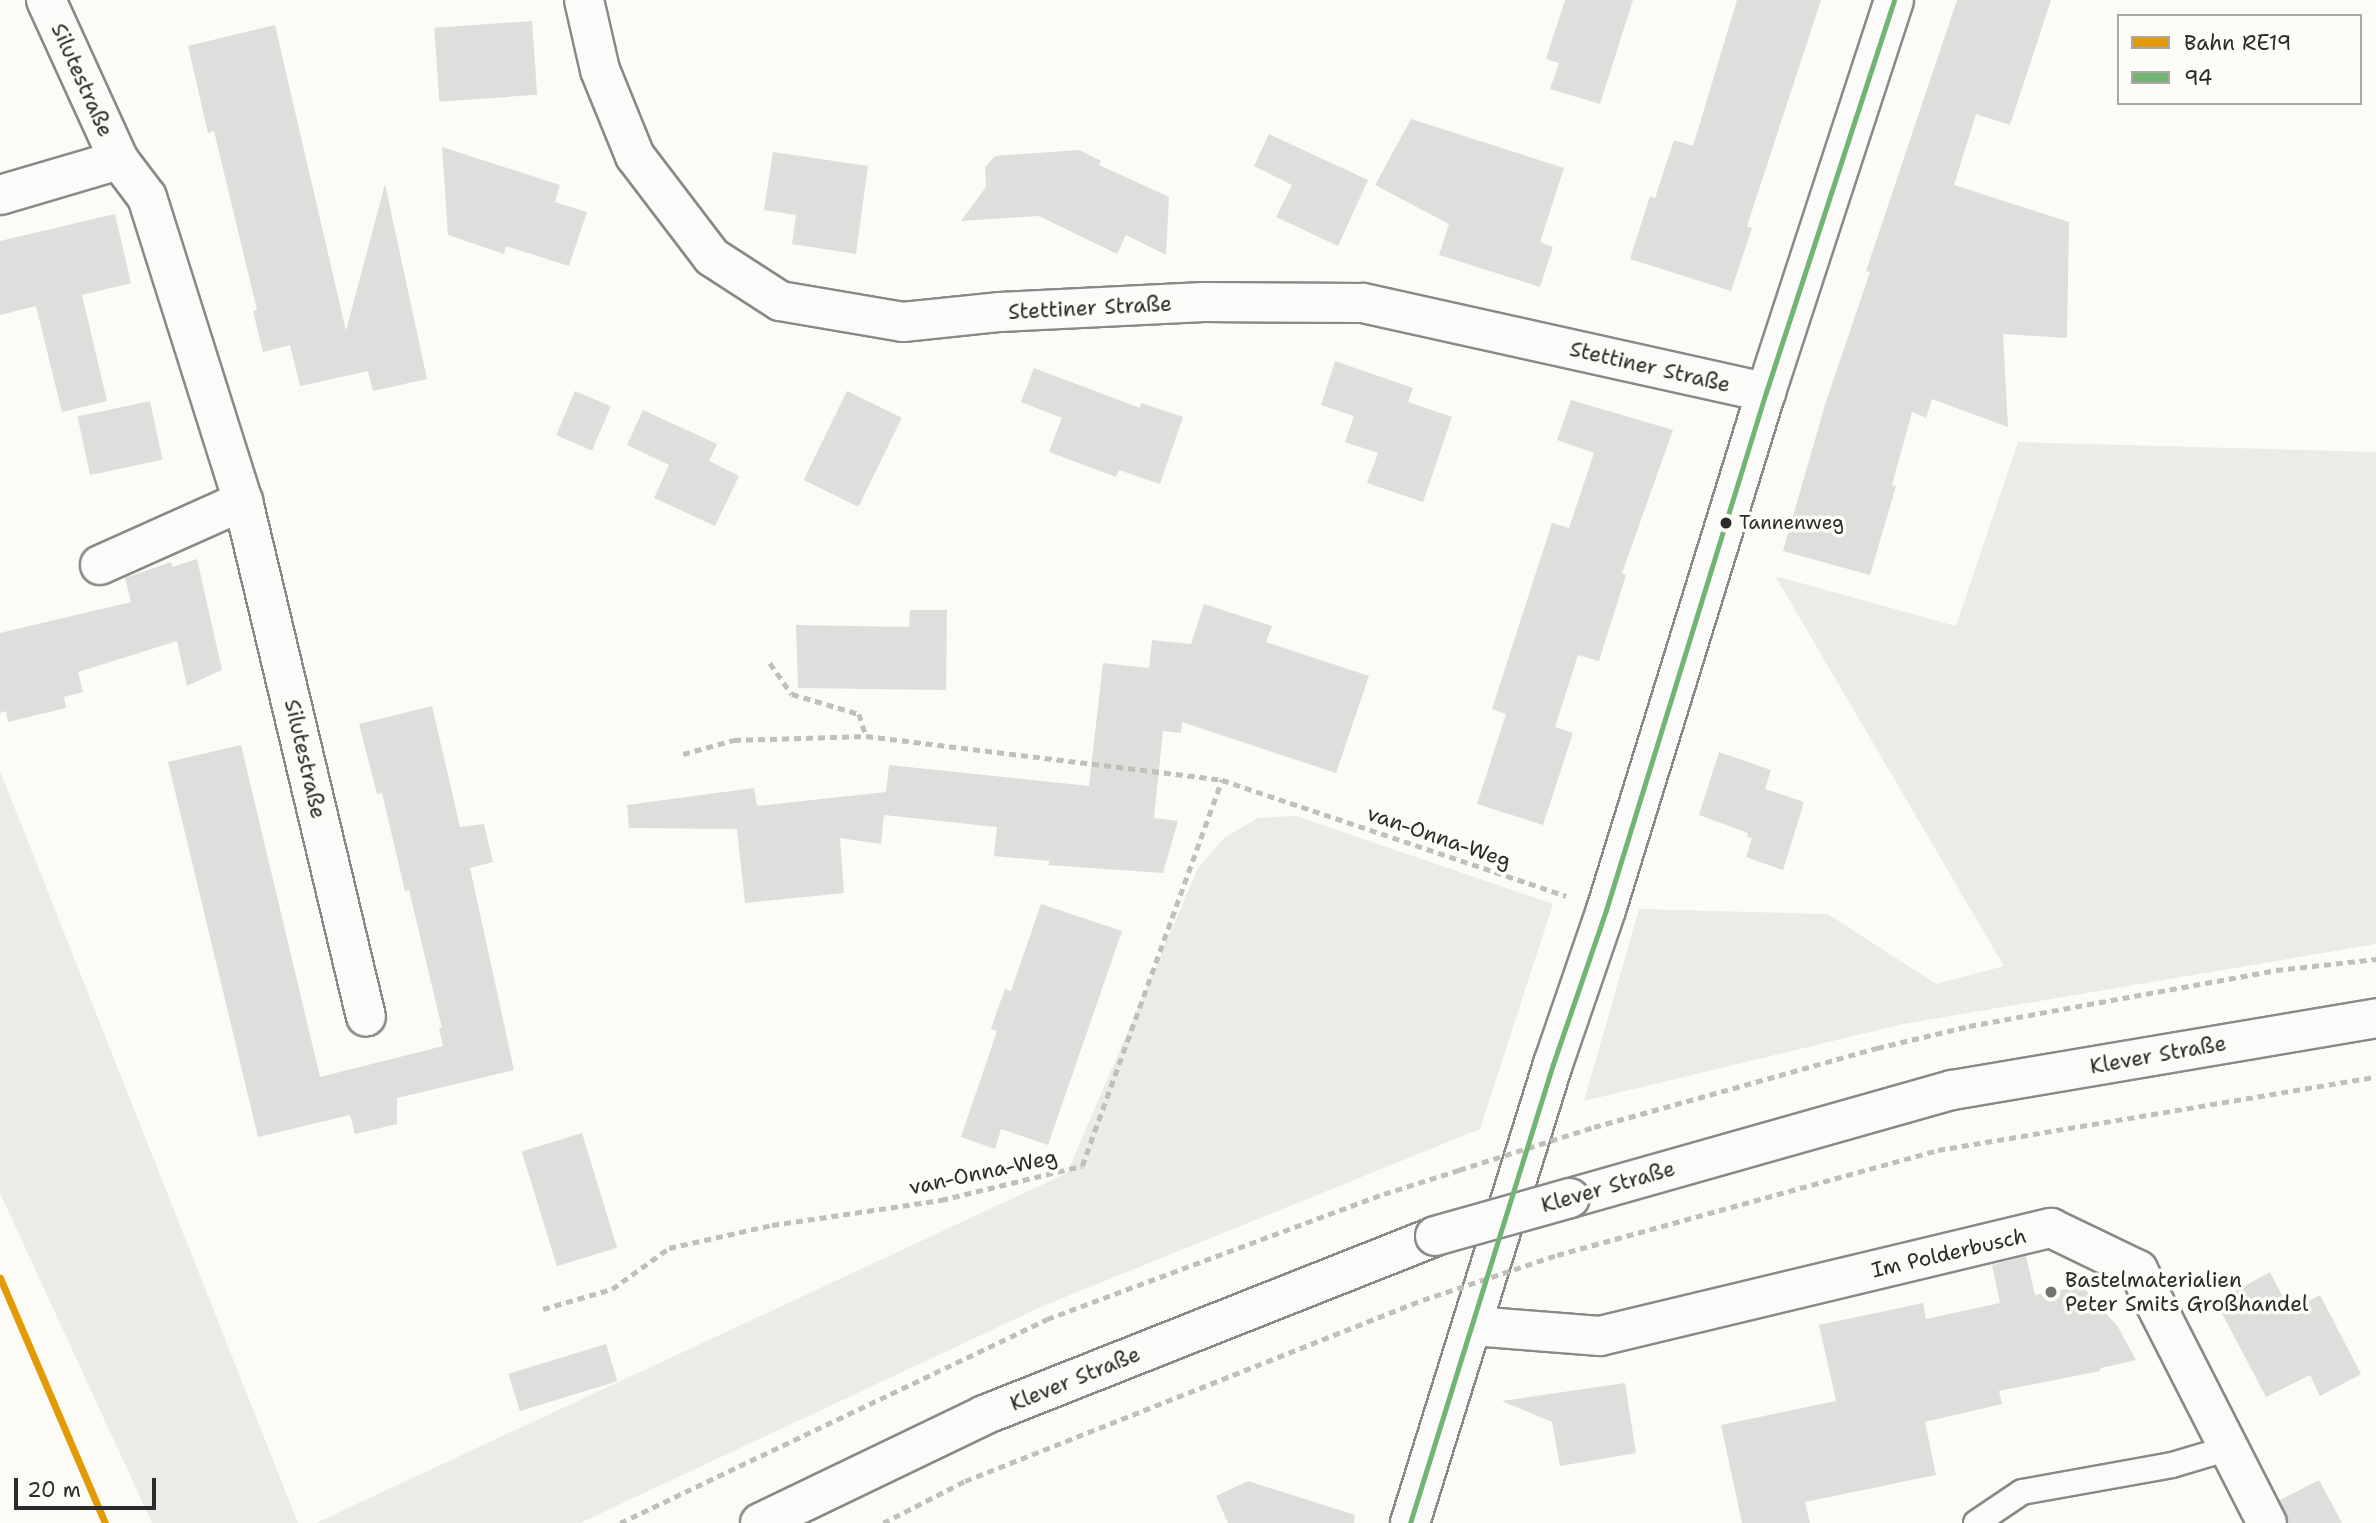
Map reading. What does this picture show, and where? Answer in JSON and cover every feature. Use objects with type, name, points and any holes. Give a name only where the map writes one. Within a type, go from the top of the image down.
[{"type":"street","name":"Silutestraße","points":[[46,0],[119,160],[147,197],[243,501],[366,1017]]},
{"type":"street","name":"Stettiner Straße","points":[[583,0],[600,70],[635,156],[712,257],[780,301],[903,322],[1000,312],[1204,302],[1363,303],[1766,392]]},
{"type":"street","points":[[1410,1523],[1474,1325],[1553,1064],[1606,910],[1766,392],[1894,0]]},
{"type":"street","name":"Silutestraße","points":[[0,195],[119,160]]},
{"type":"street","points":[[100,565],[243,501]]},
{"type":"street","name":"Klever Straße","points":[[760,1523],[984,1415],[1435,1236],[1952,1090],[2376,1018]]},
{"type":"street","name":"Im Polderbusch","points":[[1474,1325],[1600,1336],[2051,1228],[2138,1270],[2267,1523]]},
{"type":"lane","points":[[1976,1523],[2022,1492],[2172,1465],[2228,1448]]},
{"type":"path","points":[[770,663],[792,694],[859,714],[866,736]]},
{"type":"path","name":"van-Onna-Weg","points":[[683,754],[734,740],[866,736],[1222,780],[1606,910]]},
{"type":"path","name":"van-Onna-Weg","points":[[543,1309],[612,1289],[669,1248],[772,1225],[941,1200],[1082,1166],[1222,780]]},
{"type":"path","points":[[620,1523],[1047,1319],[1384,1194],[1594,1127],[1877,1048],[1969,1026],[2276,970],[2376,959]]},
{"type":"path","points":[[883,1523],[965,1480],[1423,1300],[1557,1255],[1938,1150],[2376,1077]]},
{"type":"shaded area","points":[[2018,442],[2376,452],[2376,944],[1903,1024],[1584,1101],[1639,909],[1828,914],[1936,984],[2004,966],[1775,576],[1956,626]]},
{"type":"shaded area","points":[[0,772],[298,1523],[152,1523],[0,1193]]},
{"type":"shaded area","points":[[1296,816],[1553,904],[1480,1129],[1043,1306],[580,1523],[316,1523],[1067,1173],[1198,868],[1225,837],[1258,818]]},
{"type":"building","points":[[1565,0],[1633,0],[1600,104],[1550,89],[1559,63],[1546,59]]},
{"type":"building","points":[[1737,0],[1821,0],[1747,226],[1752,228],[1731,291],[1630,259],[1650,196],[1655,198],[1674,140],[1693,146]]},
{"type":"building","points":[[1957,0],[2051,0],[2010,125],[1976,114],[1954,185],[2069,222],[2067,338],[2003,334],[2008,427],[1932,399],[1926,418],[1912,412],[1892,485],[1896,486],[1870,575],[1783,551],[1825,405],[1870,272],[1866,271]]},
{"type":"building","points":[[532,21],[537,95],[439,102],[434,28]]},
{"type":"building","points":[[275,25],[346,331],[385,184],[427,379],[373,391],[368,371],[300,386],[290,345],[263,352],[253,311],[257,310],[214,131],[208,133],[188,46]]},
{"type":"building","points":[[1411,119],[1564,168],[1540,242],[1553,247],[1540,287],[1439,255],[1449,224],[1375,185]]},
{"type":"building","points":[[1269,134],[1368,180],[1338,246],[1276,217],[1292,185],[1254,166]]},
{"type":"building","points":[[442,147],[560,185],[555,202],[587,212],[569,266],[506,246],[504,254],[448,235]]},
{"type":"building","points":[[1079,150],[1101,161],[1099,165],[1169,197],[1166,255],[1126,235],[1117,254],[1039,216],[961,221],[986,187],[985,167],[995,156]]},
{"type":"building","points":[[773,152],[868,166],[856,254],[792,244],[796,215],[764,210]]},
{"type":"building","points":[[115,214],[131,283],[82,295],[107,401],[62,412],[36,306],[0,315],[0,241]]},
{"type":"building","points":[[1335,361],[1413,388],[1408,402],[1452,417],[1423,502],[1367,483],[1378,453],[1345,442],[1354,416],[1321,405]]},
{"type":"building","points":[[1034,368],[1140,408],[1141,403],[1183,417],[1160,484],[1119,470],[1116,477],[1049,452],[1062,418],[1021,402]]},
{"type":"building","points":[[575,391],[611,406],[592,450],[556,435]]},
{"type":"building","points":[[847,391],[902,418],[858,507],[804,480]]},
{"type":"building","points":[[1571,400],[1673,430],[1622,573],[1626,575],[1599,661],[1578,655],[1555,727],[1573,733],[1543,825],[1477,804],[1506,714],[1492,709],[1552,523],[1569,528],[1594,453],[1557,440]]},
{"type":"building","points":[[150,401],[162,460],[90,475],[78,416]]},
{"type":"building","points":[[643,410],[717,444],[709,461],[739,476],[715,526],[654,498],[669,465],[627,445]]},
{"type":"building","points":[[197,559],[222,670],[187,686],[177,641],[78,672],[83,692],[64,697],[66,708],[8,722],[6,711],[0,713],[0,633],[131,602],[125,578],[171,562],[172,567]]},
{"type":"building","points":[[1204,604],[1272,626],[1266,642],[1369,676],[1336,773],[1182,722],[1181,733],[1163,731],[1154,818],[1178,821],[1163,873],[1048,865],[1050,861],[994,856],[997,827],[884,815],[881,844],[840,838],[844,893],[745,903],[737,829],[629,828],[627,805],[754,788],[757,806],[886,792],[889,765],[1089,786],[1103,663],[1149,668],[1152,640],[1191,644]]},
{"type":"building","points":[[910,610],[947,610],[946,690],[798,688],[796,625],[909,627]]},
{"type":"building","points":[[432,706],[460,827],[484,824],[493,862],[470,868],[514,1070],[397,1098],[397,1124],[355,1134],[350,1115],[258,1137],[168,762],[241,745],[320,1077],[443,1046],[439,1028],[442,1028],[409,890],[405,891],[382,793],[377,794],[359,724]]},
{"type":"building","points":[[1719,752],[1771,770],[1765,789],[1804,802],[1783,870],[1746,857],[1752,838],[1747,837],[1748,833],[1699,815]]},
{"type":"building","points":[[1041,904],[1122,931],[1048,1145],[1001,1129],[995,1149],[961,1137],[997,1031],[991,1029],[998,1008],[1005,989],[1011,991]]},
{"type":"building","points":[[582,1133],[617,1248],[557,1266],[522,1151]]},
{"type":"building","points":[[2026,1256],[2035,1295],[2082,1286],[2118,1327],[2136,1360],[2101,1368],[2100,1371],[1999,1391],[2002,1404],[1925,1422],[1936,1475],[1805,1502],[1810,1523],[1742,1523],[1721,1425],[1836,1401],[1819,1325],[1923,1303],[1926,1319],[2000,1303],[1992,1265]]},
{"type":"building","points":[[2270,1272],[2290,1311],[2320,1295],[2361,1374],[2320,1396],[2310,1375],[2266,1397],[2216,1302]]},
{"type":"building","points":[[606,1344],[617,1381],[520,1411],[508,1374]]},
{"type":"building","points":[[1625,1383],[1636,1453],[1560,1466],[1552,1422],[1502,1401]]},
{"type":"building","points":[[2319,1480],[2342,1523],[2289,1523],[2280,1500]]},
{"type":"building","points":[[1248,1481],[1355,1515],[1354,1523],[1228,1523],[1216,1496]]},
{"type":"rail line","name":"RE19","points":[[0,1278],[105,1523]]},
{"type":"transit line","name":"94","points":[[1410,1523],[1553,1064],[1606,910],[1766,392],[1894,0]]},
{"type":"place","name":"Tannenweg","points":[[1726,523]]},
{"type":"place","name":"Bastelmaterialien Peter Smits Großhandel","points":[[2051,1292]]}]
